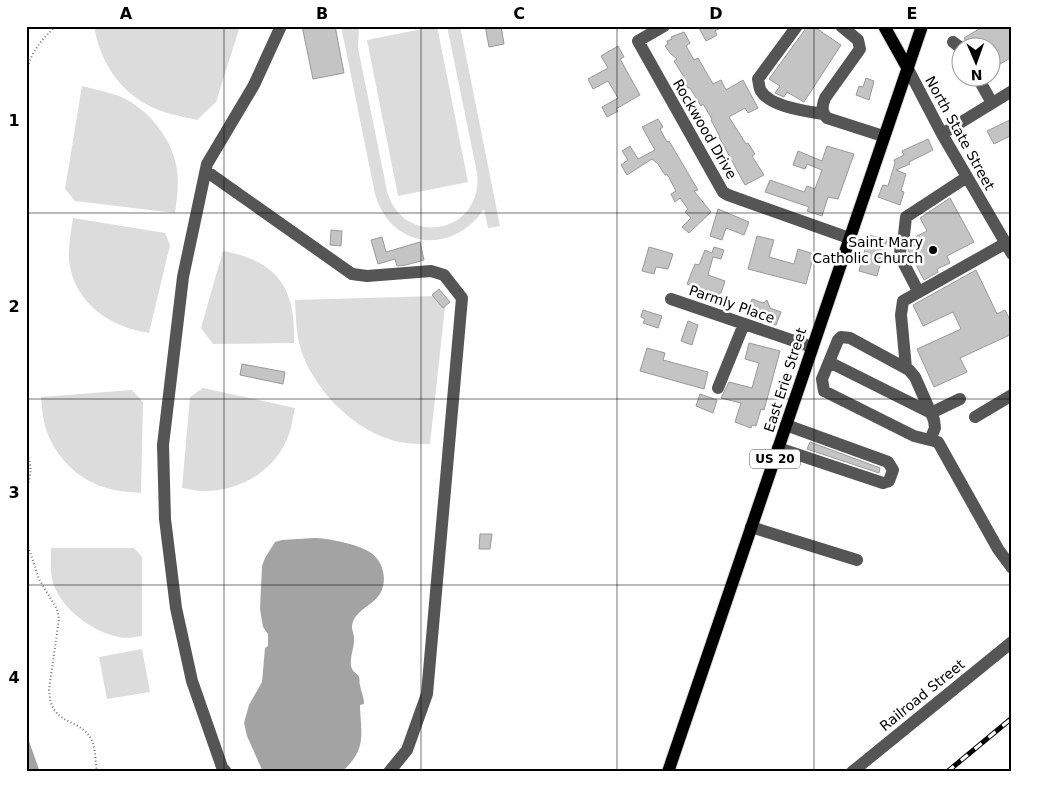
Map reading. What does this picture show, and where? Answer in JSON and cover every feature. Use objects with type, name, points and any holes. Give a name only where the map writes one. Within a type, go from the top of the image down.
[{"type":"main road","name":"North State Street","points":[[884,26],[908,69]]},
{"type":"main road","name":"East Erie Street","points":[[668,772],[922,26]]},
{"type":"street","points":[[226,772],[222,767],[192,682],[176,608],[165,518],[163,445],[182,277],[207,164],[254,85],[281,26]]},
{"type":"street","name":"Rockwood Drive","points":[[664,26],[638,41],[724,192],[849,238]]},
{"type":"street","points":[[797,26],[758,79],[761,92],[779,104],[823,114],[827,118],[883,136]]},
{"type":"street","points":[[823,114],[824,98],[860,49],[858,40],[841,26]]},
{"type":"street","name":"North State Street","points":[[908,69],[942,134],[1009,248]]},
{"type":"street","points":[[984,88],[992,103]]},
{"type":"street","points":[[942,134],[1012,91]]},
{"type":"street","points":[[206,171],[352,274],[367,276],[431,271],[444,275],[462,298],[427,694],[407,750],[389,772]]},
{"type":"street","points":[[918,291],[900,254],[900,243],[904,235],[905,221],[908,214],[967,177]]},
{"type":"street","points":[[906,368],[901,309],[903,301],[918,291],[1009,248]]},
{"type":"street","name":"Parmly Place","points":[[671,299],[744,324],[813,343],[835,346]]},
{"type":"street","points":[[718,388],[744,324]]},
{"type":"street","points":[[930,440],[935,428],[931,413],[915,377],[906,368],[850,338],[841,338],[835,346],[828,365],[822,384],[824,391],[914,436],[930,440],[938,442],[998,549],[1012,568]]},
{"type":"street","points":[[807,362],[828,365],[931,413]]},
{"type":"street","points":[[974,417],[1012,395]]},
{"type":"street","points":[[931,413],[960,399]]},
{"type":"street","points":[[778,448],[883,483],[889,481],[893,470],[888,462],[786,425]]},
{"type":"street","points":[[751,527],[857,560]]},
{"type":"street","name":"Railroad Street","points":[[852,772],[1012,642]]},
{"type":"path","points":[[26,74],[34,50],[56,26]]},
{"type":"path","points":[[26,100],[28,146],[26,153]]},
{"type":"path","points":[[26,451],[31,463],[32,472],[26,490]]},
{"type":"path","points":[[26,540],[39,579],[57,609],[59,618],[49,690],[51,701],[54,710],[62,718],[76,724],[93,741],[97,772]]},
{"type":"shaded area","points":[[94,26],[240,26],[216,102],[197,120],[156,109],[132,95],[114,76],[107,65],[97,40]]},
{"type":"shaded area","points":[[341,26],[359,26],[358,48],[387,191],[396,209],[409,221],[424,227],[441,227],[456,221],[468,210],[476,194],[477,173],[447,26],[460,26],[500,226],[488,228],[484,209],[471,224],[456,234],[440,239],[423,240],[408,235],[394,226],[383,212],[375,194]]},
{"type":"shaded area","points":[[437,26],[468,182],[398,196],[367,40]]},
{"type":"shaded area","points":[[82,86],[130,101],[149,117],[165,136],[175,158],[177,170],[178,186],[175,213],[75,201],[65,189]]},
{"type":"shaded area","points":[[73,218],[165,233],[170,245],[149,333],[112,321],[94,308],[80,292],[71,271],[69,260]]},
{"type":"shaded area","points":[[223,251],[258,262],[280,280],[287,292],[291,307],[294,324],[294,343],[213,344],[201,328]]},
{"type":"shaded area","points":[[436,296],[445,307],[430,444],[394,441],[360,425],[347,415],[335,404],[314,378],[299,344],[295,300]]},
{"type":"shaded area","points":[[203,388],[295,408],[290,431],[276,458],[256,476],[232,487],[219,490],[197,491],[182,488],[190,397]]},
{"type":"shaded area","points":[[132,390],[143,402],[141,493],[103,487],[85,479],[69,466],[56,450],[47,432],[41,397]]},
{"type":"shaded area","points":[[314,538],[341,542],[372,553],[380,562],[384,574],[383,586],[378,597],[356,616],[352,627],[354,642],[351,665],[359,677],[364,701],[364,704],[360,705],[361,742],[356,756],[342,772],[263,772],[247,736],[244,723],[249,705],[262,682],[265,648],[268,646],[268,634],[263,627],[260,609],[262,566],[275,542]]},
{"type":"shaded area","points":[[51,548],[134,548],[142,557],[142,636],[125,638],[109,634],[89,625],[71,611],[57,593],[53,583]]},
{"type":"shaded area","points":[[142,649],[150,692],[107,699],[99,657]]},
{"type":"shaded area","points":[[26,733],[40,772],[26,772]]},
{"type":"building","points":[[302,26],[335,26],[344,73],[313,79]]},
{"type":"building","points":[[485,26],[501,26],[504,44],[489,47]]},
{"type":"building","points":[[698,26],[723,26],[715,31],[717,35],[706,41]]},
{"type":"building","points":[[805,26],[813,26],[841,45],[804,102],[787,92],[784,97],[775,93],[780,86],[769,79],[804,31]]},
{"type":"building","points":[[984,26],[1012,26],[1012,57],[1000,64],[1000,38],[964,38]]},
{"type":"building","points":[[684,32],[690,43],[686,46],[694,60],[698,58],[713,84],[721,80],[726,90],[743,80],[758,108],[748,113],[745,108],[729,117],[746,144],[748,143],[755,154],[752,156],[764,175],[745,185],[719,137],[712,119],[703,104],[701,106],[690,88],[688,88],[682,78],[684,77],[674,61],[677,59],[665,46],[668,44],[667,41],[672,39],[671,37]]},
{"type":"building","points":[[618,46],[624,57],[620,59],[640,95],[616,109],[618,111],[607,117],[602,107],[618,98],[608,81],[593,89],[588,79],[608,68],[601,56]]},
{"type":"building","points":[[866,78],[874,81],[869,100],[856,95],[859,86],[863,87]]},
{"type":"building","points":[[658,119],[663,127],[660,129],[667,142],[669,141],[698,190],[694,191],[711,212],[689,233],[682,227],[691,218],[685,212],[688,209],[680,198],[675,202],[671,194],[676,191],[667,174],[665,175],[658,164],[652,159],[627,175],[621,165],[628,160],[622,151],[630,146],[638,159],[655,150],[642,127]]},
{"type":"building","points":[[1012,119],[1012,135],[994,144],[987,131]]},
{"type":"building","points":[[928,139],[933,150],[896,170],[906,174],[901,191],[904,192],[900,205],[878,197],[883,185],[888,186],[895,163],[894,160],[904,155],[902,151]]},
{"type":"building","points":[[827,146],[854,154],[838,199],[828,197],[822,216],[807,211],[809,207],[765,192],[770,180],[804,192],[807,186],[815,189],[822,170],[807,164],[805,169],[793,165],[798,151],[822,161]]},
{"type":"building","name":"Saint Mary Catholic Church","points":[[950,198],[974,242],[947,256],[950,263],[937,269],[938,272],[924,280],[908,250],[909,245],[911,239],[927,231],[920,218]]},
{"type":"building","points":[[718,209],[749,222],[744,235],[726,228],[722,240],[710,236]]},
{"type":"building","points":[[331,230],[342,231],[341,246],[330,245]]},
{"type":"building","points":[[869,235],[887,240],[877,276],[859,271]]},
{"type":"building","points":[[757,236],[774,240],[769,257],[794,264],[798,249],[814,254],[806,284],[748,269]]},
{"type":"building","points":[[382,237],[386,252],[420,242],[424,260],[397,266],[395,259],[378,264],[371,240]]},
{"type":"building","points":[[649,247],[673,254],[668,269],[656,267],[654,274],[642,271]]},
{"type":"building","points":[[714,247],[724,250],[721,259],[713,257],[708,275],[725,281],[719,295],[687,284],[695,264],[699,265],[705,250],[712,253]]},
{"type":"building","points":[[976,270],[997,314],[1005,310],[1012,324],[1012,334],[960,358],[967,372],[934,387],[917,349],[961,329],[953,312],[923,326],[913,305]]},
{"type":"building","points":[[439,289],[450,302],[443,308],[432,295]]},
{"type":"building","points":[[752,299],[763,303],[767,300],[770,308],[781,312],[776,325],[745,315]]},
{"type":"building","points":[[643,310],[662,316],[658,328],[643,323],[645,319],[641,317]]},
{"type":"building","points":[[688,321],[698,325],[692,345],[681,341]]},
{"type":"building","points":[[749,343],[780,351],[764,410],[761,409],[756,426],[752,425],[751,428],[735,422],[741,403],[721,398],[729,382],[752,388],[759,363],[745,359]]},
{"type":"building","points":[[647,348],[665,353],[663,360],[708,372],[704,389],[640,371]]},
{"type":"building","points":[[242,364],[285,372],[283,384],[240,375]]},
{"type":"building","points":[[700,394],[717,400],[713,413],[696,406]]},
{"type":"building","points":[[810,442],[880,468],[879,473],[807,449]]},
{"type":"building","points":[[480,534],[492,534],[490,549],[479,549]]},
{"type":"railway","points":[[947,772],[1012,718]]},
{"type":"place","name":"Saint Mary Catholic Church","points":[[933,250]]}]
